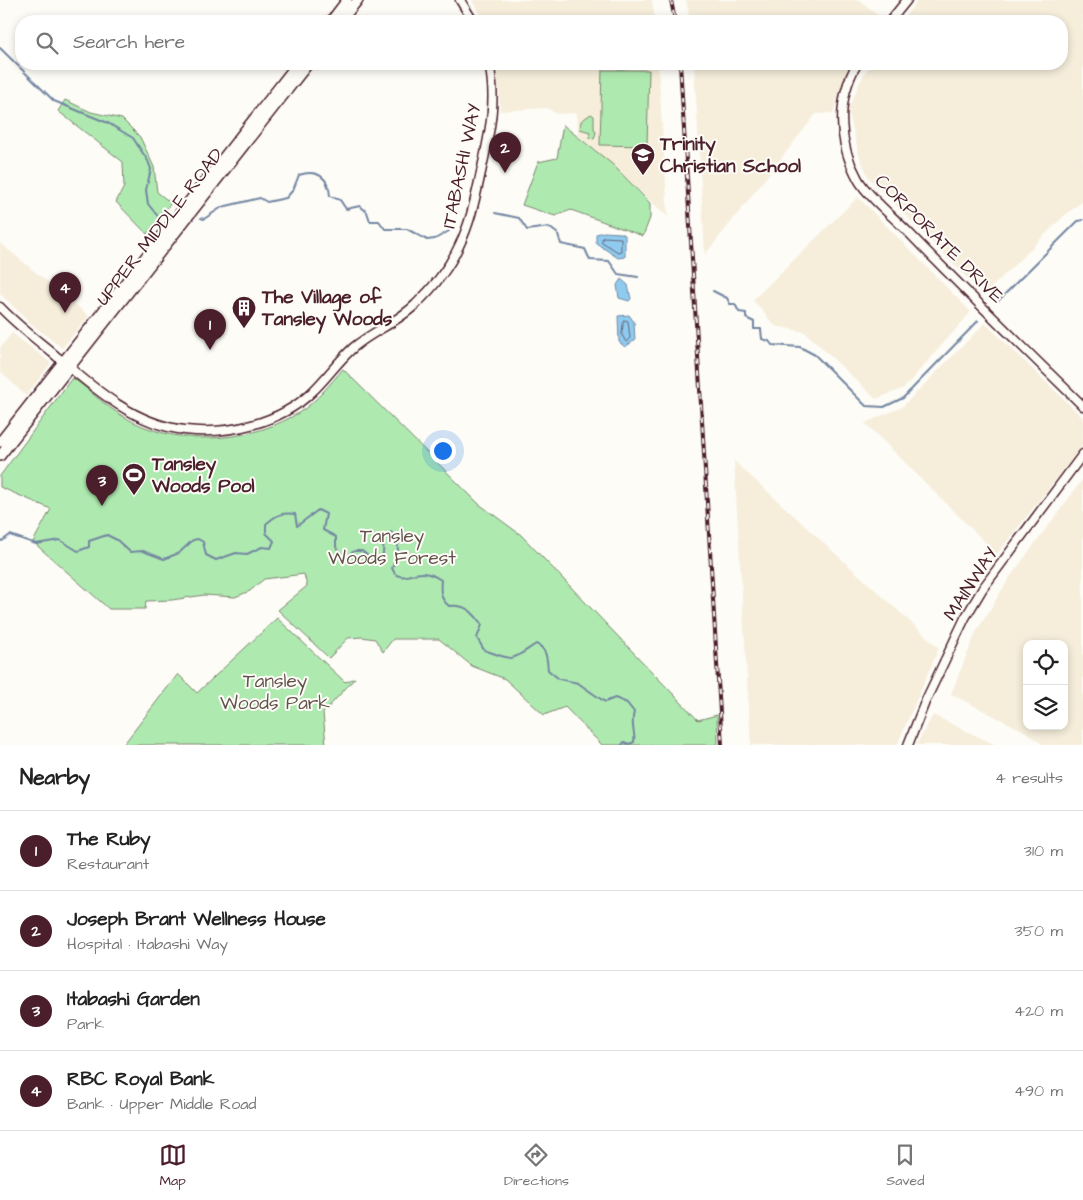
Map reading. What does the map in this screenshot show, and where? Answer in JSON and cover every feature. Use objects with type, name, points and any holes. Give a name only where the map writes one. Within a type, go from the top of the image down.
[{"type":"main road","points":[[335,15],[347,0]]},
{"type":"main road","points":[[346,15],[358,0]]},
{"type":"main road","name":"UPPER MIDDLE ROAD","points":[[0,456],[67,365],[292,70]]},
{"type":"main road","name":"UPPER MIDDLE ROAD","points":[[0,442],[67,365],[303,70]]},
{"type":"street","points":[[460,0],[469,15]]},
{"type":"street","points":[[895,15],[907,0]]},
{"type":"street","name":"ITABASHI WAY","points":[[0,307],[67,365],[130,412],[150,422],[179,430],[211,431],[256,423],[276,416],[300,402],[322,383],[354,347],[413,307],[436,282],[456,254],[471,217],[490,130],[493,102],[490,70]]},
{"type":"street","name":"CORPORATE DRIVE","points":[[855,70],[844,96],[841,120],[846,147],[859,181],[940,265],[1083,406]]},
{"type":"street","name":"MAINWAY","points":[[908,745],[925,702],[965,618],[983,588],[1083,454]]},
{"type":"shaded area","points":[[472,0],[652,0],[654,15],[480,15]]},
{"type":"shaded area","points":[[686,0],[860,0],[877,15],[689,15]]},
{"type":"shaded area","points":[[918,0],[1083,0],[1083,201],[1064,216],[984,295],[868,177],[859,155],[848,109],[867,70],[1068,70],[1068,15],[906,15]]},
{"type":"shaded area","name":"Trinity Christian School","points":[[497,70],[658,70],[668,217],[578,135],[577,113],[557,114],[546,108],[500,111]]},
{"type":"shaded area","points":[[694,70],[848,70],[833,113],[816,114],[705,255]]},
{"type":"shaded area","points":[[858,197],[971,312],[904,388],[876,399],[805,332],[775,326],[753,300]]},
{"type":"shaded area","points":[[0,243],[89,316],[62,348],[34,326],[0,294]]},
{"type":"shaded area","points":[[985,323],[1083,418],[1083,445],[997,554],[865,423],[902,407]]},
{"type":"shaded area","points":[[12,333],[51,363],[26,396],[0,371],[0,348]]},
{"type":"shaded area","points":[[734,461],[939,648],[897,745],[751,745]]},
{"type":"shaded area","points":[[1083,479],[1083,745],[1043,745],[1026,732],[951,694],[976,632],[1010,577]]},
{"type":"shaded area","points":[[933,715],[996,745],[916,745]]},
{"type":"green space","points":[[602,70],[649,70],[647,146],[600,145]]},
{"type":"green space","points":[[65,100],[91,112],[122,119],[140,137],[154,167],[157,192],[171,203],[147,234],[116,202],[124,187],[123,162],[58,111]]},
{"type":"green space","points":[[591,114],[594,116],[596,132],[594,139],[589,138],[590,132],[580,129],[581,121]]},
{"type":"green space","points":[[563,125],[612,164],[650,203],[650,218],[643,236],[571,210],[555,216],[522,205],[538,162],[557,158]]},
{"type":"green space","name":"Tansley Woods Forest","points":[[343,369],[479,504],[521,535],[698,720],[717,715],[718,745],[602,745],[565,707],[544,715],[505,679],[472,666],[439,639],[393,639],[383,652],[375,639],[362,637],[348,638],[329,658],[278,610],[307,586],[304,574],[264,579],[250,591],[235,597],[204,595],[172,600],[146,601],[145,609],[109,609],[33,542],[51,509],[0,487],[0,476],[72,378],[115,411],[139,425],[183,437],[204,438],[244,434],[264,429],[283,421],[312,403]]},
{"type":"green space","name":"Tansley Woods Park","points":[[277,618],[345,682],[355,678],[323,713],[326,745],[123,745],[178,674],[197,693]]},
{"type":"water","points":[[604,232],[625,235],[625,257],[618,258],[596,243],[596,234]]},
{"type":"water","points":[[621,279],[628,285],[631,299],[629,301],[619,298],[617,285]]},
{"type":"water","points":[[629,315],[634,322],[635,340],[625,347],[619,342],[618,316]]},
{"type":"waterway","points":[[0,48],[15,63]]},
{"type":"waterway","points":[[22,70],[54,101],[108,123],[133,138],[151,169],[146,190],[148,204],[160,219]]},
{"type":"waterway","points":[[201,218],[204,219],[222,207],[260,198],[267,202],[286,198],[293,190],[299,175],[311,173],[324,179],[330,196],[340,200],[346,209],[360,206],[367,212],[370,221],[379,221],[385,229],[407,229],[427,240],[435,239],[449,231]]},
{"type":"waterway","points":[[495,213],[519,218],[527,230],[549,227],[558,234],[561,244],[585,249],[590,260],[609,261],[618,274],[638,277]]},
{"type":"waterway","points":[[998,301],[1078,221],[1083,220]]},
{"type":"waterway","points":[[713,291],[727,298],[730,304],[735,304],[739,312],[746,313],[746,318],[754,322],[754,329],[761,329],[762,339],[769,341],[772,345],[800,347],[815,355],[866,406],[884,407],[903,398],[978,321]]},
{"type":"waterway","points":[[0,540],[2,541],[10,535],[36,544],[60,540],[78,551],[89,547],[89,541],[107,535],[117,540],[130,552],[143,551],[164,559],[179,553],[193,540],[198,539],[203,542],[206,555],[216,560],[236,553],[247,554],[262,547],[271,548],[274,541],[266,533],[266,524],[276,516],[286,513],[295,514],[297,526],[318,510],[326,514],[323,530],[336,537],[336,547],[341,554],[348,556],[354,551],[362,551],[375,562],[383,554],[384,536],[391,532],[398,545],[392,568],[395,574],[405,576],[425,573],[441,580],[441,594],[444,601],[449,606],[465,608],[482,625],[477,638],[484,650],[512,658],[536,644],[544,651],[548,670],[559,679],[578,683],[605,702],[615,698],[627,703],[634,712],[634,742],[629,744],[624,742],[622,745]]},
{"type":"railway","points":[[671,0],[674,15]]},
{"type":"railway","points":[[680,70],[722,745]]},
{"type":"place","name":"Joseph Brant Wellness House","points":[[505,173]]},
{"type":"place","name":"Trinity Christian School","points":[[643,176]]},
{"type":"place","name":"RBC Royal Bank","points":[[65,313]]},
{"type":"place","name":"The Village of Tansley Woods","points":[[244,329]]},
{"type":"place","name":"The Ruby","points":[[210,350]]},
{"type":"place","name":"Tansley Woods Pool","points":[[134,496]]},
{"type":"place","name":"Itabashi Garden","points":[[102,506]]}]
